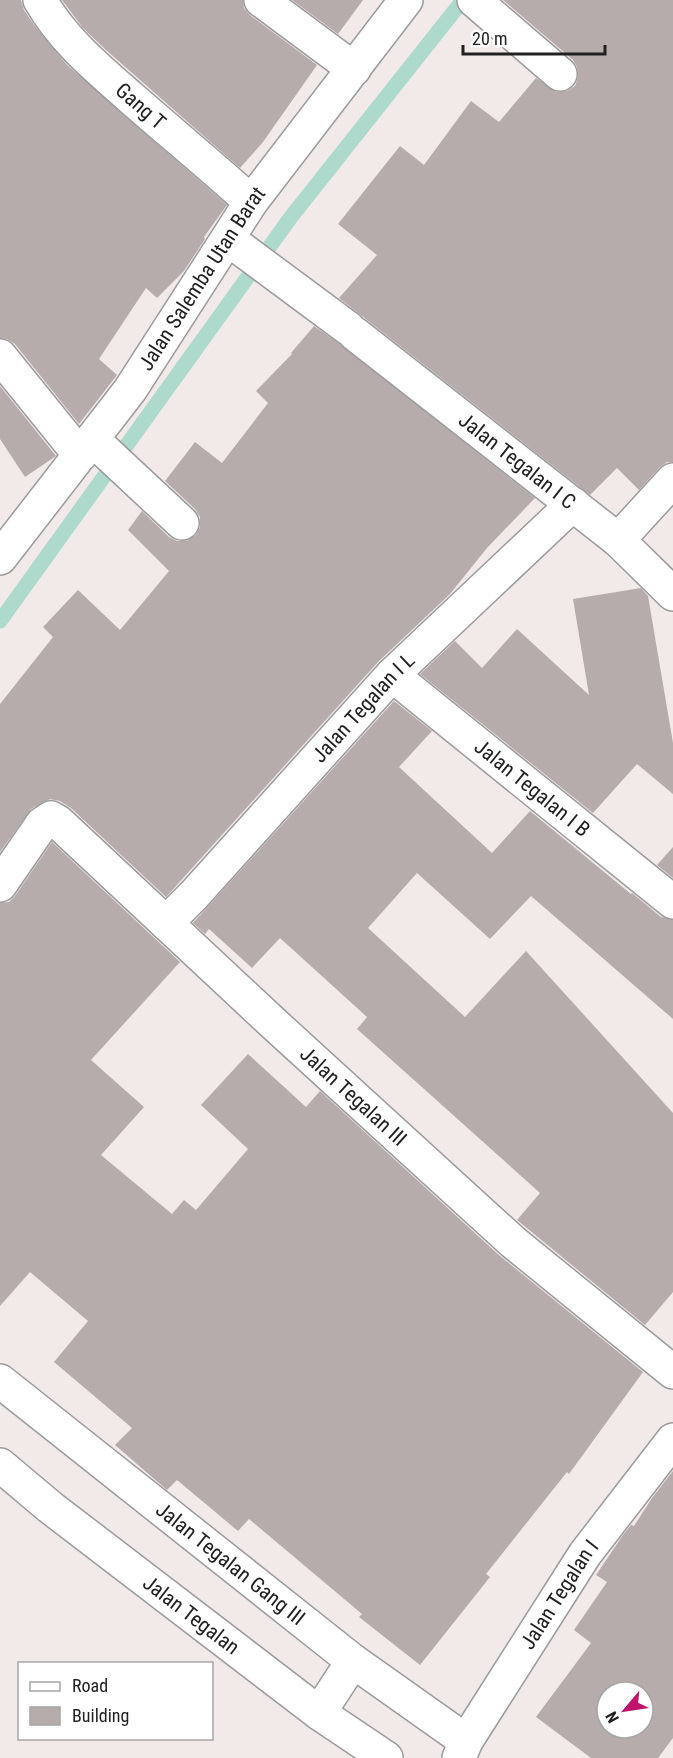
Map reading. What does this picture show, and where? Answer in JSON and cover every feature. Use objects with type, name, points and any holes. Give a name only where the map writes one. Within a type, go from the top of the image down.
[{"type":"street","name":"Gang T","points":[[40,0],[50,18],[65,36],[251,202]]},
{"type":"street","points":[[261,0],[354,69]]},
{"type":"street","name":"Jalan Salemba Utan Barat","points":[[0,558],[130,390],[235,244],[251,202],[406,0]]},
{"type":"street","points":[[474,0],[561,74]]},
{"type":"street","name":"Jalan Tegalan I C","points":[[235,244],[352,331],[573,504],[618,540],[673,594]]},
{"type":"street","points":[[0,356],[86,447],[182,523]]},
{"type":"street","points":[[618,540],[673,480]]},
{"type":"street","name":"Jalan Tegalan I L","points":[[166,923],[194,895],[392,675],[573,504]]},
{"type":"street","name":"Jalan Tegalan I B","points":[[392,675],[673,902]]},
{"type":"street","name":"Jalan Tegalan III","points":[[0,885],[42,824],[51,818],[58,822],[513,1242],[673,1372]]},
{"type":"street","name":"Jalan Tegalan Gang III","points":[[0,1381],[462,1750]]},
{"type":"street","name":"Jalan Tegalan I","points":[[462,1750],[585,1554],[673,1440]]},
{"type":"street","name":"Jalan Tegalan","points":[[0,1466],[50,1507],[319,1713],[386,1758]]},
{"type":"street","points":[[319,1713],[353,1661]]},
{"type":"building","points":[[0,0],[21,0],[24,10],[34,25],[67,65],[227,205],[204,237],[205,239],[184,271],[157,298],[146,288],[99,359],[117,375],[79,424],[15,344],[0,338]]},
{"type":"building","points":[[62,0],[243,0],[244,8],[250,15],[317,65],[263,142],[240,168],[106,50],[83,28]]},
{"type":"building","points":[[292,0],[363,0],[338,34]]},
{"type":"building","points":[[503,0],[673,0],[673,462],[667,462],[660,467],[639,490],[617,468],[590,495],[339,298],[377,255],[338,224],[400,146],[424,165],[471,101],[499,122],[536,78],[556,92],[567,91],[575,86],[578,77],[577,67],[573,60]]},
{"type":"building","points":[[314,326],[535,498],[487,548],[450,594],[378,662],[166,897],[71,808],[60,801],[50,799],[31,809],[0,852],[0,704],[53,637],[43,627],[78,590],[120,630],[169,571],[128,530],[142,511],[169,537],[177,541],[187,541],[196,535],[200,527],[200,517],[195,509],[165,481],[195,442],[222,463],[268,403],[256,391],[292,354]]},
{"type":"building","points":[[0,386],[56,456],[25,477],[0,439]]},
{"type":"building","points":[[641,588],[648,596],[673,743],[673,794],[637,764],[593,813],[420,674],[455,641],[482,668],[517,629],[589,695],[573,599]]},
{"type":"building","points":[[394,701],[432,731],[399,767],[492,853],[530,811],[661,917],[673,920],[673,1019],[531,896],[490,939],[417,873],[368,928],[465,1017],[526,951],[673,1113],[673,1292],[645,1325],[517,1220],[540,1193],[357,1029],[367,1017],[280,938],[252,968],[209,929],[205,934],[193,923]]},
{"type":"building","points":[[52,842],[180,962],[91,1060],[144,1107],[101,1155],[172,1214],[184,1200],[196,1210],[248,1149],[201,1105],[248,1054],[306,1107],[320,1091],[500,1256],[643,1372],[569,1474],[567,1472],[486,1574],[490,1577],[420,1665],[359,1617],[362,1614],[249,1519],[238,1531],[177,1480],[167,1490],[115,1445],[132,1428],[54,1362],[88,1321],[30,1272],[0,1306],[0,903],[9,902],[15,896]]},
{"type":"building","points":[[673,847],[673,878],[657,865]]},
{"type":"building","points":[[673,1471],[673,1738],[658,1758],[591,1758],[536,1717],[591,1643],[574,1630],[607,1582],[596,1575],[623,1535],[631,1525],[634,1526]]},
{"type":"waterway","points":[[0,621],[291,217],[463,0]]}]
